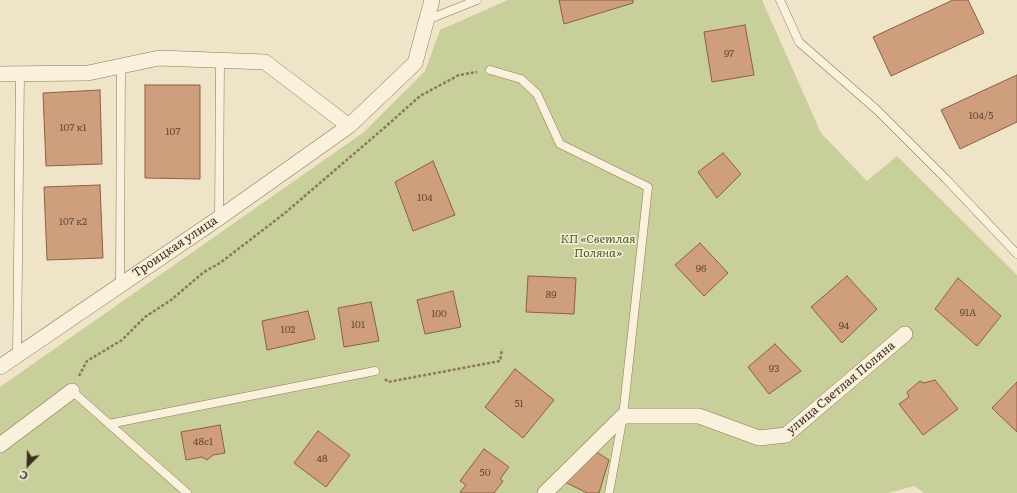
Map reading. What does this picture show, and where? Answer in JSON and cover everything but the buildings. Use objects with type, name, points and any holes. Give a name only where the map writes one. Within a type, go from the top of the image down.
[{"type":"street","name":"Троицкая улица","points":[[0,367],[219,218],[349,126],[415,63],[432,0]]},
{"type":"street","points":[[0,74],[88,73],[159,58],[265,62],[349,126]]},
{"type":"street","name":"улица Светлая Поляна","points":[[623,416],[699,416],[759,438],[786,435],[905,334]]},
{"type":"street","points":[[0,445],[72,391]]},
{"type":"street","points":[[545,493],[623,416]]},
{"type":"lane","points":[[427,20],[476,0]]},
{"type":"lane","points":[[780,0],[799,42],[877,110],[946,179],[1017,254]]},
{"type":"lane","points":[[219,218],[220,60]]},
{"type":"lane","points":[[120,284],[121,66]]},
{"type":"lane","points":[[490,70],[521,78],[537,94],[560,144],[648,187],[623,416],[609,493]]},
{"type":"lane","points":[[17,355],[20,74]]},
{"type":"lane","points":[[108,424],[375,371]]},
{"type":"lane","points":[[72,391],[187,493]]},
{"type":"path","points":[[72,391],[87,361],[122,340],[145,317],[171,300],[204,272],[220,263],[285,212],[342,165],[420,96],[459,75],[490,70]]},
{"type":"path","points":[[375,371],[388,382],[500,361],[502,349]]},
{"type":"green space","name":"КП «Светлая Поляна»","points":[[508,0],[762,0],[821,133],[867,181],[897,156],[1017,275],[1017,493],[924,493],[914,486],[888,493],[0,493],[0,387],[364,132],[425,71],[440,30]]}]
